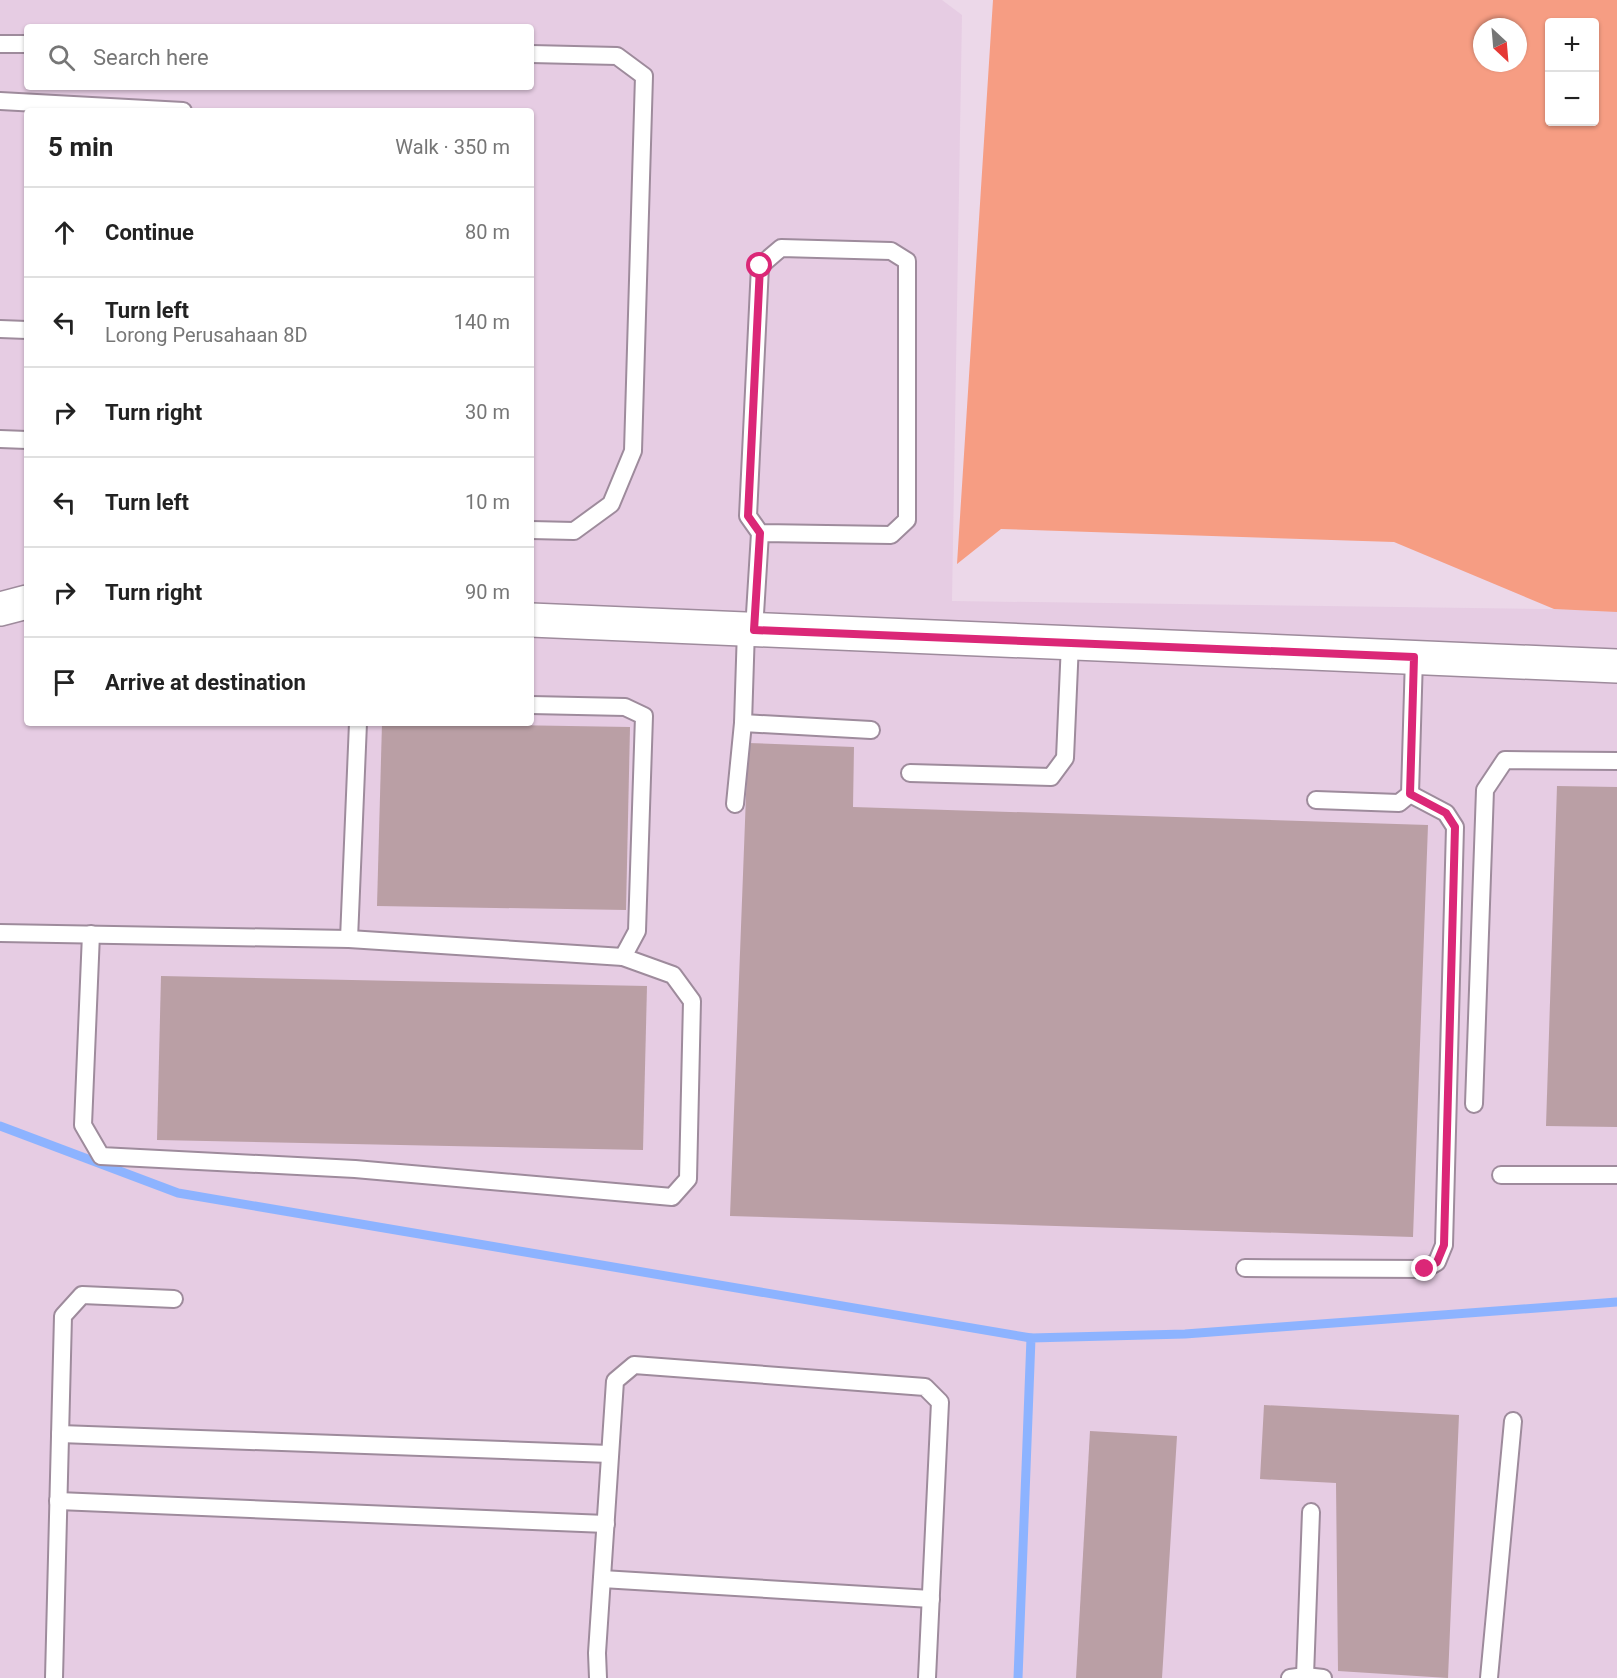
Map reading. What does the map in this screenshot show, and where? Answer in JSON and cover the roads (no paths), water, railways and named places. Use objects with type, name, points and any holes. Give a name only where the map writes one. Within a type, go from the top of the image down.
[{"type":"street","points":[[0,609],[24,603]]},
{"type":"street","points":[[534,620],[1617,666]]},
{"type":"lane","points":[[0,44],[24,44]]},
{"type":"lane","points":[[534,54],[617,56],[644,76],[633,451],[611,504],[574,531],[534,530]]},
{"type":"lane","points":[[0,101],[128,108]]},
{"type":"lane","points":[[735,804],[760,533],[748,516],[760,266],[781,249],[891,251],[907,261],[907,520],[891,535],[760,533]]},
{"type":"lane","points":[[0,329],[24,330]]},
{"type":"lane","points":[[0,439],[24,440]]},
{"type":"lane","points":[[910,773],[1051,777],[1065,758],[1070,643]]},
{"type":"lane","points":[[1316,800],[1399,803],[1410,794],[1414,657]]},
{"type":"lane","points":[[534,705],[625,707],[644,716],[637,931],[623,957]]},
{"type":"lane","points":[[743,723],[871,730]]},
{"type":"lane","points":[[349,939],[358,726]]},
{"type":"lane","points":[[1474,1104],[1485,790],[1505,760],[1617,761]]},
{"type":"lane","points":[[1245,1268],[1425,1269],[1437,1262],[1444,1245],[1455,827],[1446,813],[1410,794]]},
{"type":"lane","points":[[0,933],[91,934],[349,939],[623,957],[673,975],[692,1001],[688,1179],[672,1197],[355,1169],[101,1156],[83,1125],[91,934]]},
{"type":"lane","points":[[1501,1175],[1617,1174]]},
{"type":"lane","points":[[54,1678],[63,1316],[82,1295],[174,1299]]},
{"type":"lane","points":[[598,1678],[615,1381],[634,1365],[925,1387],[940,1402],[927,1678]]},
{"type":"lane","points":[[1488,1678],[1513,1420]]},
{"type":"lane","points":[[60,1434],[610,1454]]},
{"type":"lane","points":[[58,1501],[606,1524]]},
{"type":"lane","points":[[1311,1512],[1298,1677],[1323,1678]]},
{"type":"lane","points":[[602,1579],[931,1599]]},
{"type":"waterway","points":[[0,1126],[178,1193],[1031,1338]]},
{"type":"waterway","points":[[1018,1678],[1031,1338],[1185,1334],[1617,1302]]}]
